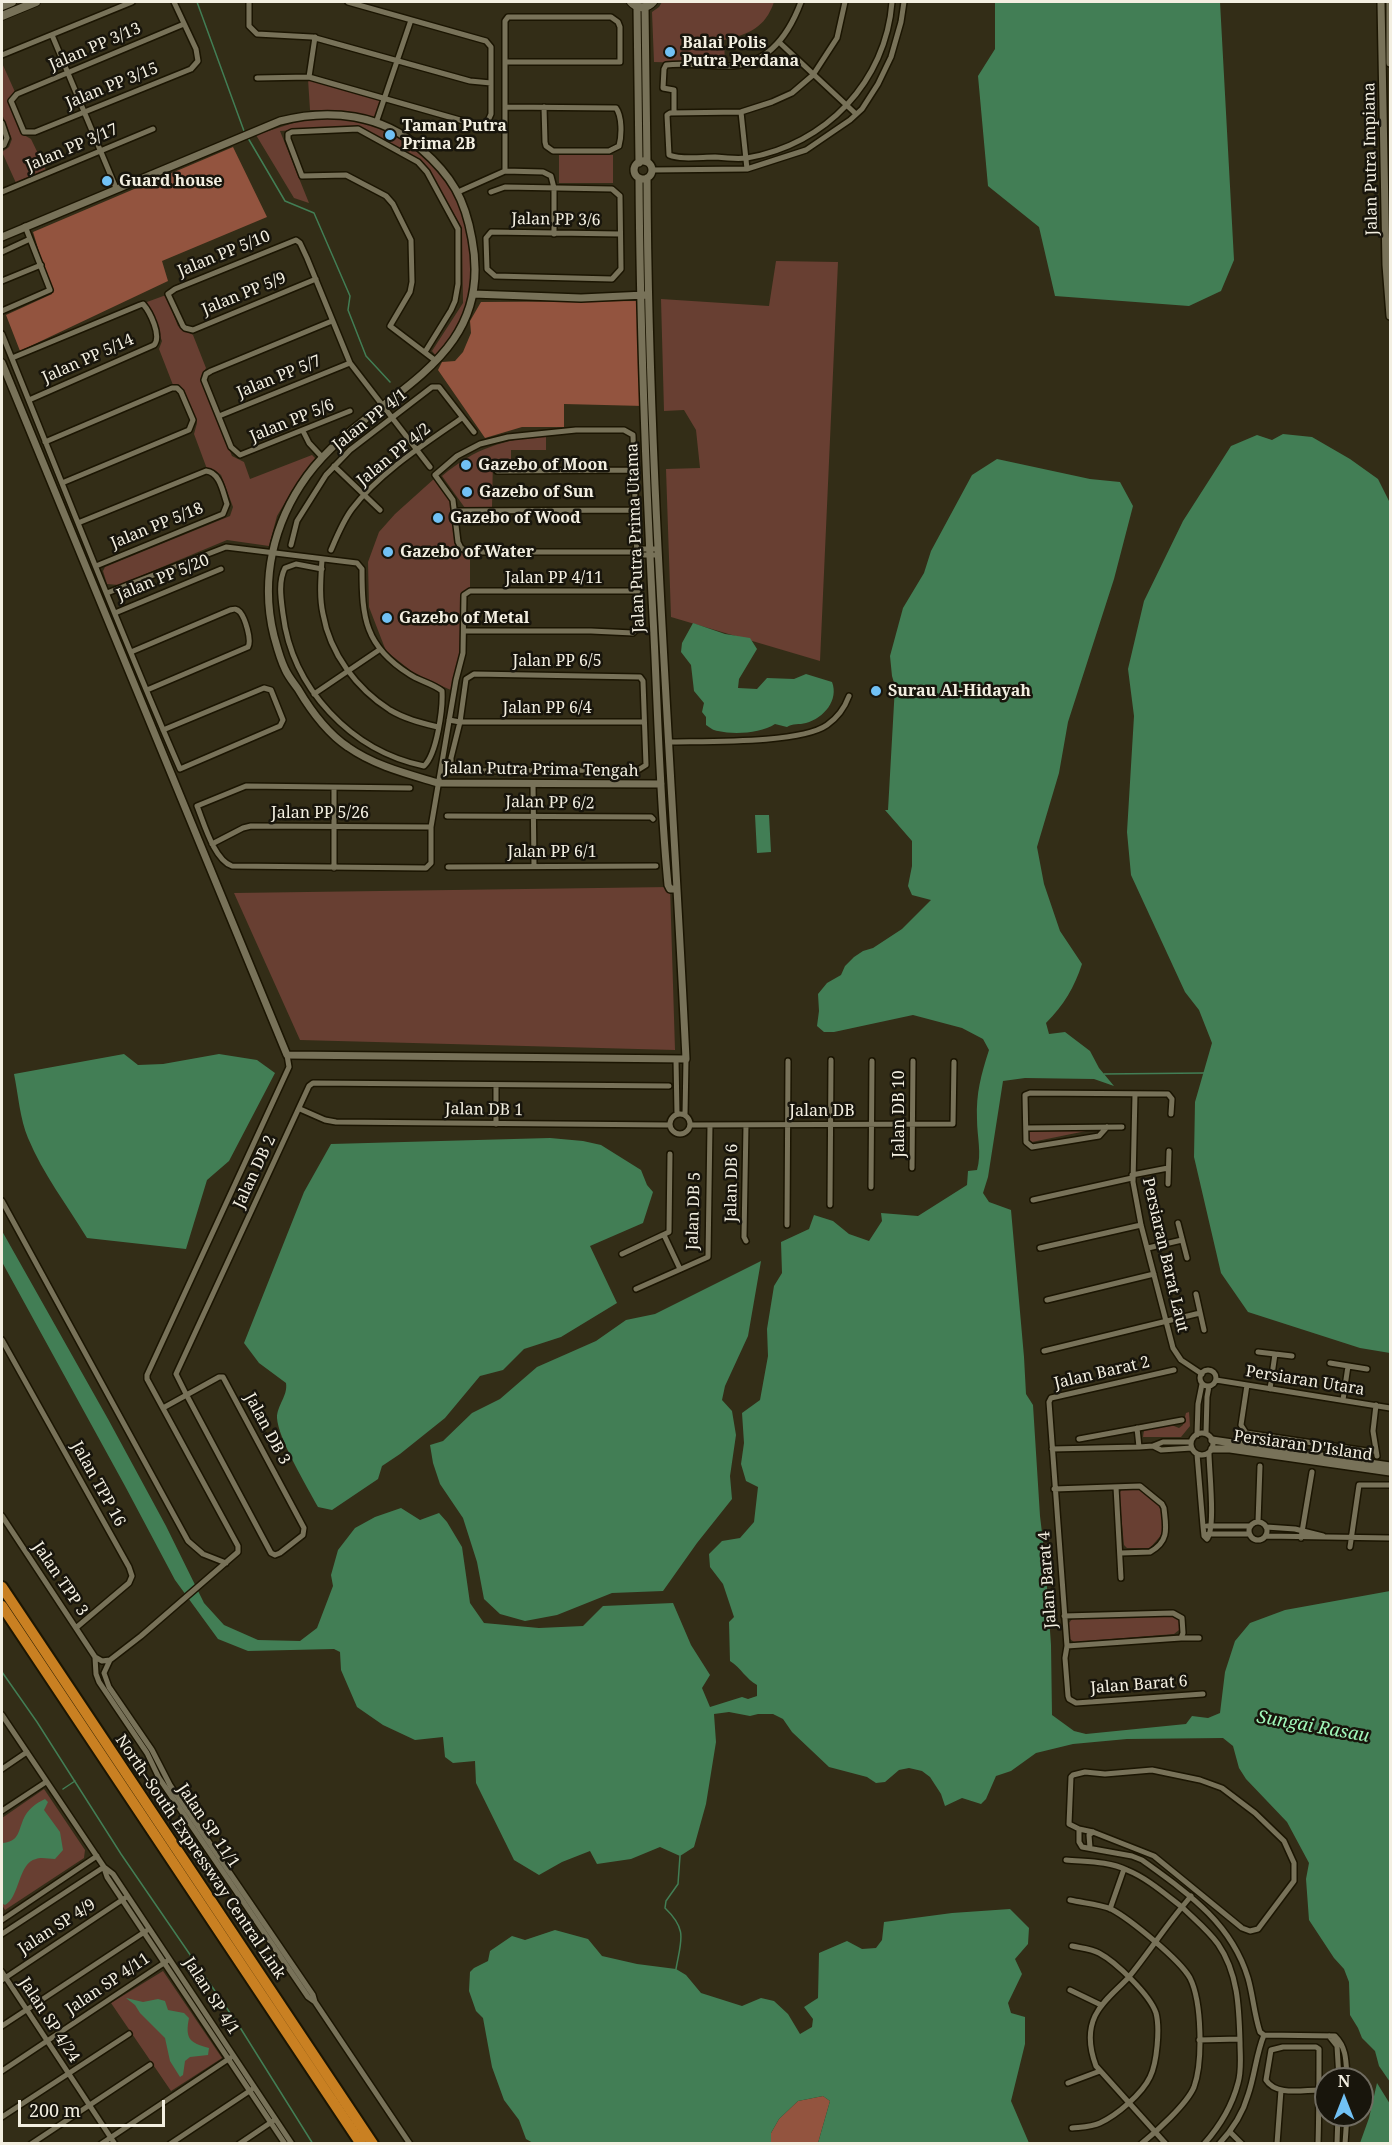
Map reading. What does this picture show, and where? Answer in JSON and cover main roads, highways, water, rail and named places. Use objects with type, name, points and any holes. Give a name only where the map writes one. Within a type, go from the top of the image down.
[{"type":"highway","name":"North–South Expressway Central Link","points":[[2,1587],[373,2144]]},
{"type":"highway","name":"North–South Expressway Central Link","points":[[2,1606],[361,2144]]},
{"type":"main road","points":[[2,6],[12,2]]},
{"type":"main road","points":[[2,16],[36,2]]},
{"type":"main road","points":[[638,5],[653,2]]},
{"type":"water","points":[[995,2],[1220,2],[1234,260],[1221,291],[1189,306],[1055,296],[1039,227],[988,186],[978,76],[995,49]]},
{"type":"water","points":[[1283,434],[1312,437],[1350,459],[1378,479],[1390,503],[1390,1353],[1360,1348],[1248,1312],[1221,1273],[1194,1157],[1195,1102],[1212,1043],[1199,1010],[1185,992],[1131,875],[1127,832],[1134,716],[1128,669],[1144,601],[1183,521],[1231,446],[1257,435],[1272,440]]},
{"type":"water","name":"Sungai Rasau","points":[[997,459],[1090,479],[1120,482],[1133,506],[1114,579],[1068,722],[1059,773],[1037,847],[1044,884],[1060,931],[1082,964],[1068,996],[1046,1023],[1049,1034],[1065,1032],[1090,1051],[1099,1068],[1114,1086],[1094,1079],[1025,1078],[1003,1081],[988,1177],[983,1193],[989,1202],[1011,1210],[1026,1394],[1033,1405],[1051,1645],[1052,1715],[1074,1731],[1086,1734],[1186,1724],[1192,1716],[1208,1718],[1220,1713],[1225,1672],[1235,1641],[1250,1623],[1285,1610],[1390,1591],[1390,2082],[1379,2066],[1375,2051],[1362,2038],[1350,2015],[1349,1982],[1344,1969],[1309,1920],[1306,1879],[1309,1863],[1287,1822],[1246,1779],[1239,1768],[1233,1746],[1223,1738],[1127,1739],[1073,1744],[1036,1753],[1011,1771],[996,1776],[986,1799],[981,1804],[962,1798],[945,1806],[941,1794],[930,1777],[922,1771],[909,1768],[899,1770],[885,1782],[876,1783],[867,1777],[829,1767],[792,1732],[783,1719],[773,1714],[750,1716],[729,1712],[714,1714],[716,1742],[706,1804],[694,1847],[680,1856],[660,1847],[631,1859],[597,1864],[590,1851],[562,1862],[539,1875],[514,1860],[476,1783],[475,1761],[453,1763],[445,1757],[443,1737],[415,1740],[383,1725],[357,1707],[341,1670],[340,1652],[334,1649],[248,1651],[218,1639],[175,1580],[2,1262],[2,1231],[108,1419],[166,1526],[204,1603],[224,1625],[258,1640],[300,1641],[317,1628],[333,1586],[331,1575],[338,1550],[355,1528],[375,1517],[401,1508],[420,1520],[439,1513],[462,1547],[470,1603],[484,1623],[539,1628],[583,1626],[603,1606],[673,1603],[691,1645],[710,1675],[702,1688],[710,1707],[742,1697],[748,1699],[757,1696],[757,1685],[730,1661],[729,1622],[734,1617],[723,1584],[710,1567],[709,1554],[722,1541],[740,1538],[754,1522],[758,1487],[746,1481],[741,1464],[744,1443],[742,1413],[760,1400],[768,1356],[767,1329],[774,1286],[782,1273],[781,1242],[809,1229],[814,1215],[833,1221],[849,1234],[869,1241],[882,1221],[881,1213],[918,1216],[967,1185],[968,1171],[977,1170],[979,1151],[977,1101],[981,1076],[989,1050],[983,1039],[962,1028],[913,1015],[834,1032],[824,1032],[817,1026],[818,994],[827,983],[841,975],[845,966],[854,957],[902,929],[931,900],[912,895],[908,886],[912,866],[912,841],[885,810],[888,810],[895,686],[890,656],[903,608],[924,573],[931,551],[972,475]]},
{"type":"water","points":[[693,623],[725,634],[750,638],[757,649],[739,679],[738,688],[757,689],[767,678],[794,679],[806,674],[832,682],[834,689],[832,702],[819,717],[803,724],[787,727],[775,724],[763,729],[740,733],[716,731],[710,728],[706,725],[706,717],[702,712],[704,703],[694,691],[691,665],[681,652],[682,643]]},
{"type":"water","points":[[755,815],[769,815],[771,852],[757,853]]},
{"type":"water","points":[[124,1054],[138,1065],[163,1064],[219,1054],[257,1060],[275,1073],[229,1161],[207,1180],[186,1249],[87,1238],[48,1177],[25,1131],[14,1074]]},
{"type":"water","points":[[550,1138],[601,1145],[641,1170],[647,1185],[653,1192],[643,1223],[590,1246],[617,1303],[561,1337],[524,1349],[503,1370],[480,1376],[445,1418],[382,1466],[378,1479],[332,1510],[318,1507],[282,1438],[279,1427],[277,1413],[286,1383],[259,1363],[244,1343],[304,1192],[331,1144]]},
{"type":"water","points":[[761,1261],[748,1336],[725,1386],[722,1400],[732,1411],[736,1435],[730,1476],[732,1499],[663,1591],[612,1593],[557,1615],[525,1621],[500,1614],[484,1599],[477,1562],[463,1518],[440,1484],[430,1445],[443,1441],[472,1413],[500,1399],[537,1367],[596,1341],[626,1320],[655,1314]]},
{"type":"water","points":[[45,1799],[48,1802],[44,1810],[60,1832],[63,1850],[55,1859],[40,1858],[30,1862],[22,1873],[14,1895],[5,1905],[3,1904],[2,1843],[14,1839],[27,1813]]},
{"type":"water","points":[[1010,1909],[1029,1928],[1028,1944],[1015,1959],[1022,1974],[1008,2003],[1011,2013],[1025,2017],[1025,2044],[1011,2101],[1029,2143],[818,2143],[830,2101],[823,2096],[798,2101],[779,2119],[771,2133],[771,2143],[533,2143],[526,2139],[519,2120],[504,2100],[492,2067],[483,2018],[476,2011],[469,1991],[470,1972],[488,1961],[490,1951],[512,1936],[525,1940],[555,1930],[588,1939],[602,1956],[637,1964],[676,1969],[686,1975],[701,1993],[742,2006],[761,1998],[774,2001],[788,2014],[800,2034],[812,2027],[813,2019],[804,2007],[818,1998],[819,1953],[847,1941],[862,1949],[876,1948],[882,1940],[884,1922],[952,1913]]},
{"type":"water","points":[[126,1998],[143,2002],[158,1999],[165,2001],[168,2010],[184,2013],[189,2018],[188,2035],[190,2039],[209,2048],[208,2055],[190,2057],[185,2061],[183,2075],[180,2077],[170,2061],[165,2038]]},
{"type":"water","points":[[1377,2083],[1390,2104],[1390,2143],[1360,2143],[1366,2127],[1374,2127],[1374,2096]]},
{"type":"waterway","points":[[197,2],[244,131]]},
{"type":"waterway","points":[[248,138],[285,201],[314,213],[350,296],[348,310],[366,356],[390,382]]},
{"type":"waterway","points":[[1104,1074],[1204,1073]]},
{"type":"waterway","points":[[2,1672],[37,1722],[121,1854],[241,2029],[313,2144]]},
{"type":"waterway","points":[[63,1789],[75,1781]]},
{"type":"waterway","points":[[676,1969],[681,1943],[680,1929],[665,1908],[666,1901],[678,1884],[680,1856]]},
{"type":"place","name":"Balai Polis Putra Perdana","points":[[670,52]]},
{"type":"place","name":"Taman Putra Prima 2B","points":[[390,135]]},
{"type":"place","name":"Guard house","points":[[107,181]]},
{"type":"place","name":"Gazebo of Moon","points":[[466,465]]},
{"type":"place","name":"Gazebo of Sun","points":[[467,492]]},
{"type":"place","name":"Gazebo of Wood","points":[[438,518]]},
{"type":"place","name":"Gazebo of Water","points":[[388,552]]},
{"type":"place","name":"Gazebo of Metal","points":[[387,618]]},
{"type":"place","name":"Surau Al-Hidayah","points":[[876,691]]}]
